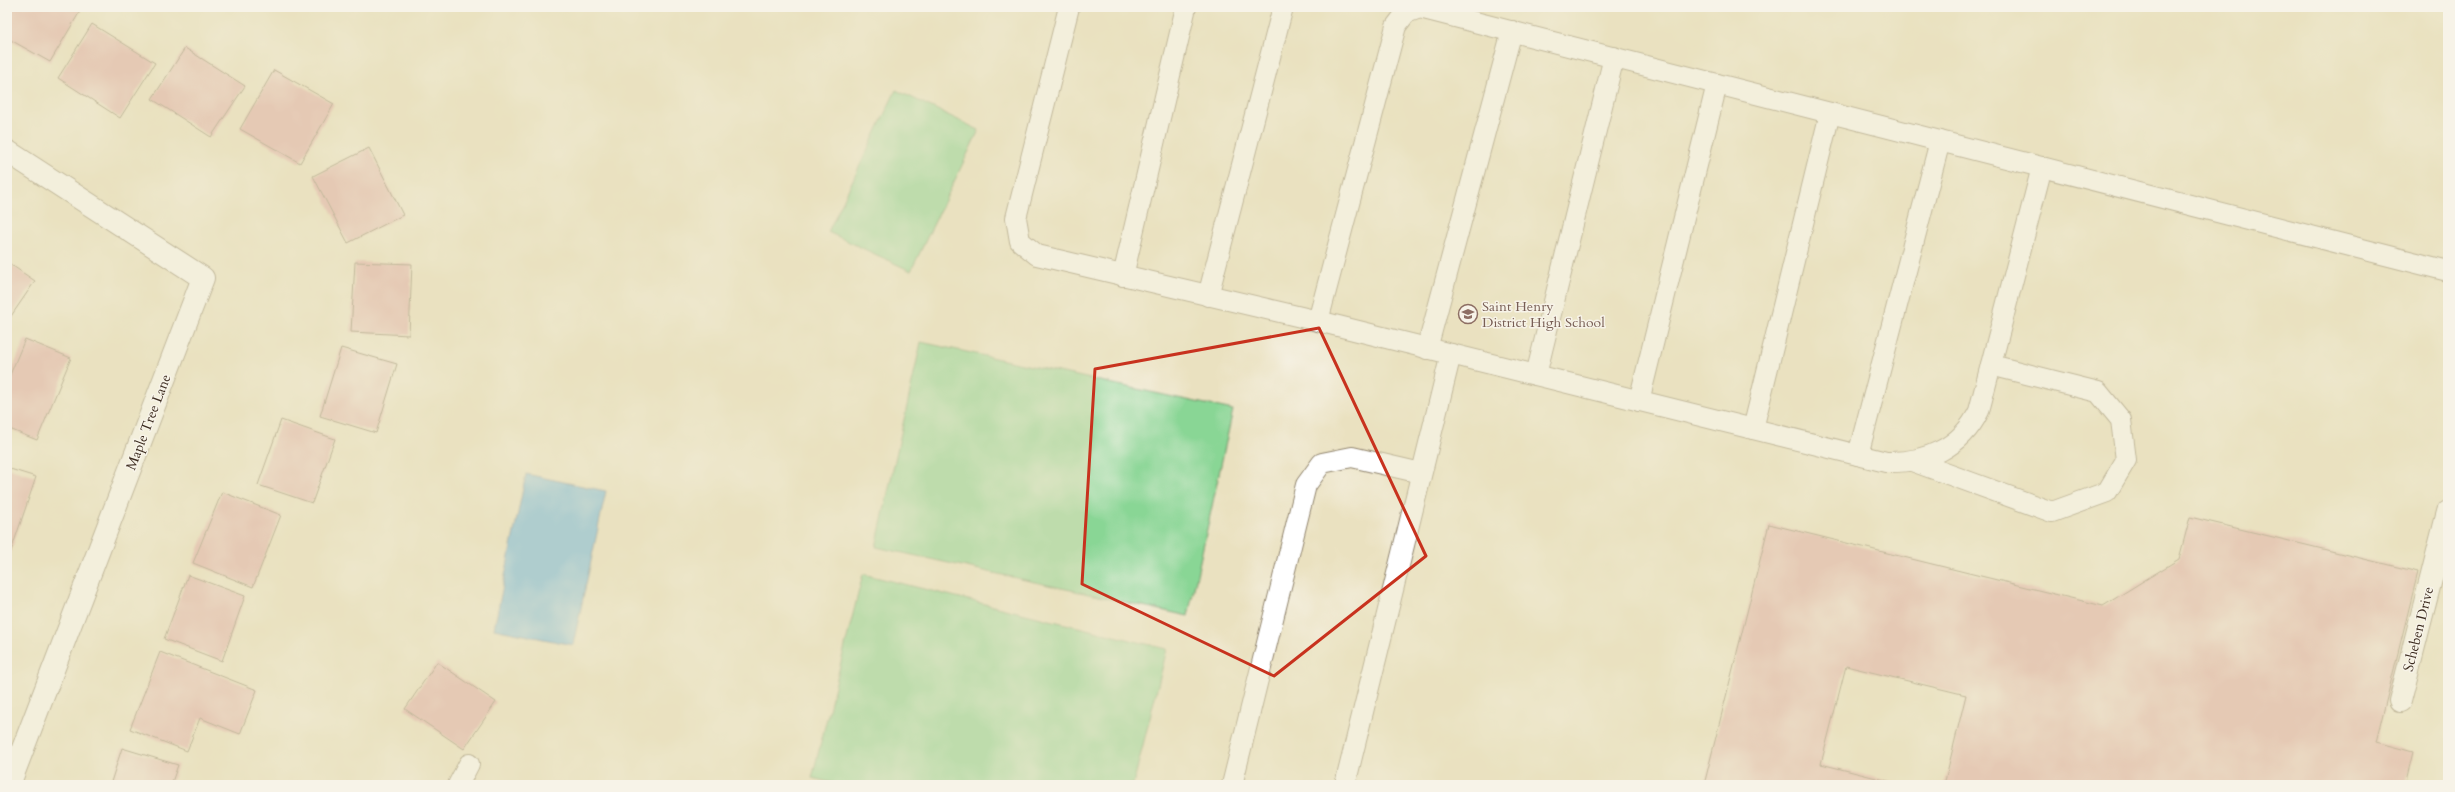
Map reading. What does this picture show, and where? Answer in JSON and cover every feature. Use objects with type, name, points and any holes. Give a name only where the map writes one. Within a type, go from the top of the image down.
[{"type":"street","name":"Maple Tree Lane","points":[[7,151],[203,278],[9,785]]},
{"type":"street","name":"Scheben Drive","points":[[2400,701],[2448,512]]},
{"type":"lane","points":[[1069,7],[1016,218],[1020,241],[1037,255],[1318,321],[1886,462],[1912,461],[1951,446],[1972,425],[1979,411],[2042,167]]},
{"type":"lane","points":[[1123,276],[1186,7]]},
{"type":"lane","points":[[1208,296],[1283,7]]},
{"type":"lane","points":[[1318,321],[1396,26],[1399,20],[1412,10],[1420,8],[2448,271]]},
{"type":"lane","points":[[1427,349],[1512,31]]},
{"type":"lane","points":[[1536,375],[1614,57]]},
{"type":"lane","points":[[1639,401],[1716,84]]},
{"type":"lane","points":[[1753,429],[1830,113]]},
{"type":"lane","points":[[1858,455],[1940,141]]},
{"type":"lane","points":[[1345,785],[1451,354]]},
{"type":"lane","points":[[1912,461],[2052,512],[2107,492],[2126,460],[2120,420],[2098,392],[1991,365]]},
{"type":"lane","points":[[1232,785],[1306,485],[1322,463],[1352,457],[1421,473]]},
{"type":"lane","points":[[458,785],[469,764]]},
{"type":"highlighted area","points":[[1319,328],[1426,556],[1274,676],[1082,584],[1095,369]]},
{"type":"green space","points":[[896,90],[979,130],[911,271],[828,232]]},
{"type":"green space","points":[[921,342],[1233,410],[1188,616],[876,547]]},
{"type":"green space","points":[[863,574],[1167,649],[1133,785],[841,785],[812,778]]},
{"type":"water","points":[[526,474],[606,491],[573,645],[494,629]]},
{"type":"building","points":[[7,7],[82,8],[50,62],[7,38]]},
{"type":"building","points":[[92,24],[155,63],[120,118],[58,78]]},
{"type":"building","points":[[185,48],[245,86],[211,137],[152,99]]},
{"type":"building","points":[[274,70],[334,104],[300,163],[240,129]]},
{"type":"building","points":[[369,148],[403,215],[348,243],[313,176]]},
{"type":"building","points":[[7,262],[35,281],[7,322]]},
{"type":"building","points":[[355,262],[412,264],[409,335],[351,332]]},
{"type":"building","points":[[25,339],[71,358],[37,440],[7,428],[7,382]]},
{"type":"building","points":[[341,348],[397,364],[376,433],[320,416]]},
{"type":"building","points":[[281,420],[335,439],[312,503],[258,485]]},
{"type":"building","points":[[7,468],[36,477],[10,554],[7,553]]},
{"type":"building","points":[[222,492],[281,515],[253,587],[193,563]]},
{"type":"building","points":[[2190,517],[2418,572],[2376,742],[2413,752],[2405,785],[1944,785],[1966,695],[1846,666],[1821,764],[1904,785],[1704,785],[1769,524],[2103,606],[2179,559]]},
{"type":"building","points":[[188,575],[245,596],[222,661],[164,639]]},
{"type":"building","points":[[160,652],[257,690],[240,734],[200,718],[187,751],[130,729]]},
{"type":"building","points":[[437,662],[496,702],[464,749],[405,709]]},
{"type":"building","points":[[122,748],[178,765],[171,785],[110,785]]},
{"type":"place","name":"Saint Henry District High School","points":[[1468,314]]}]
